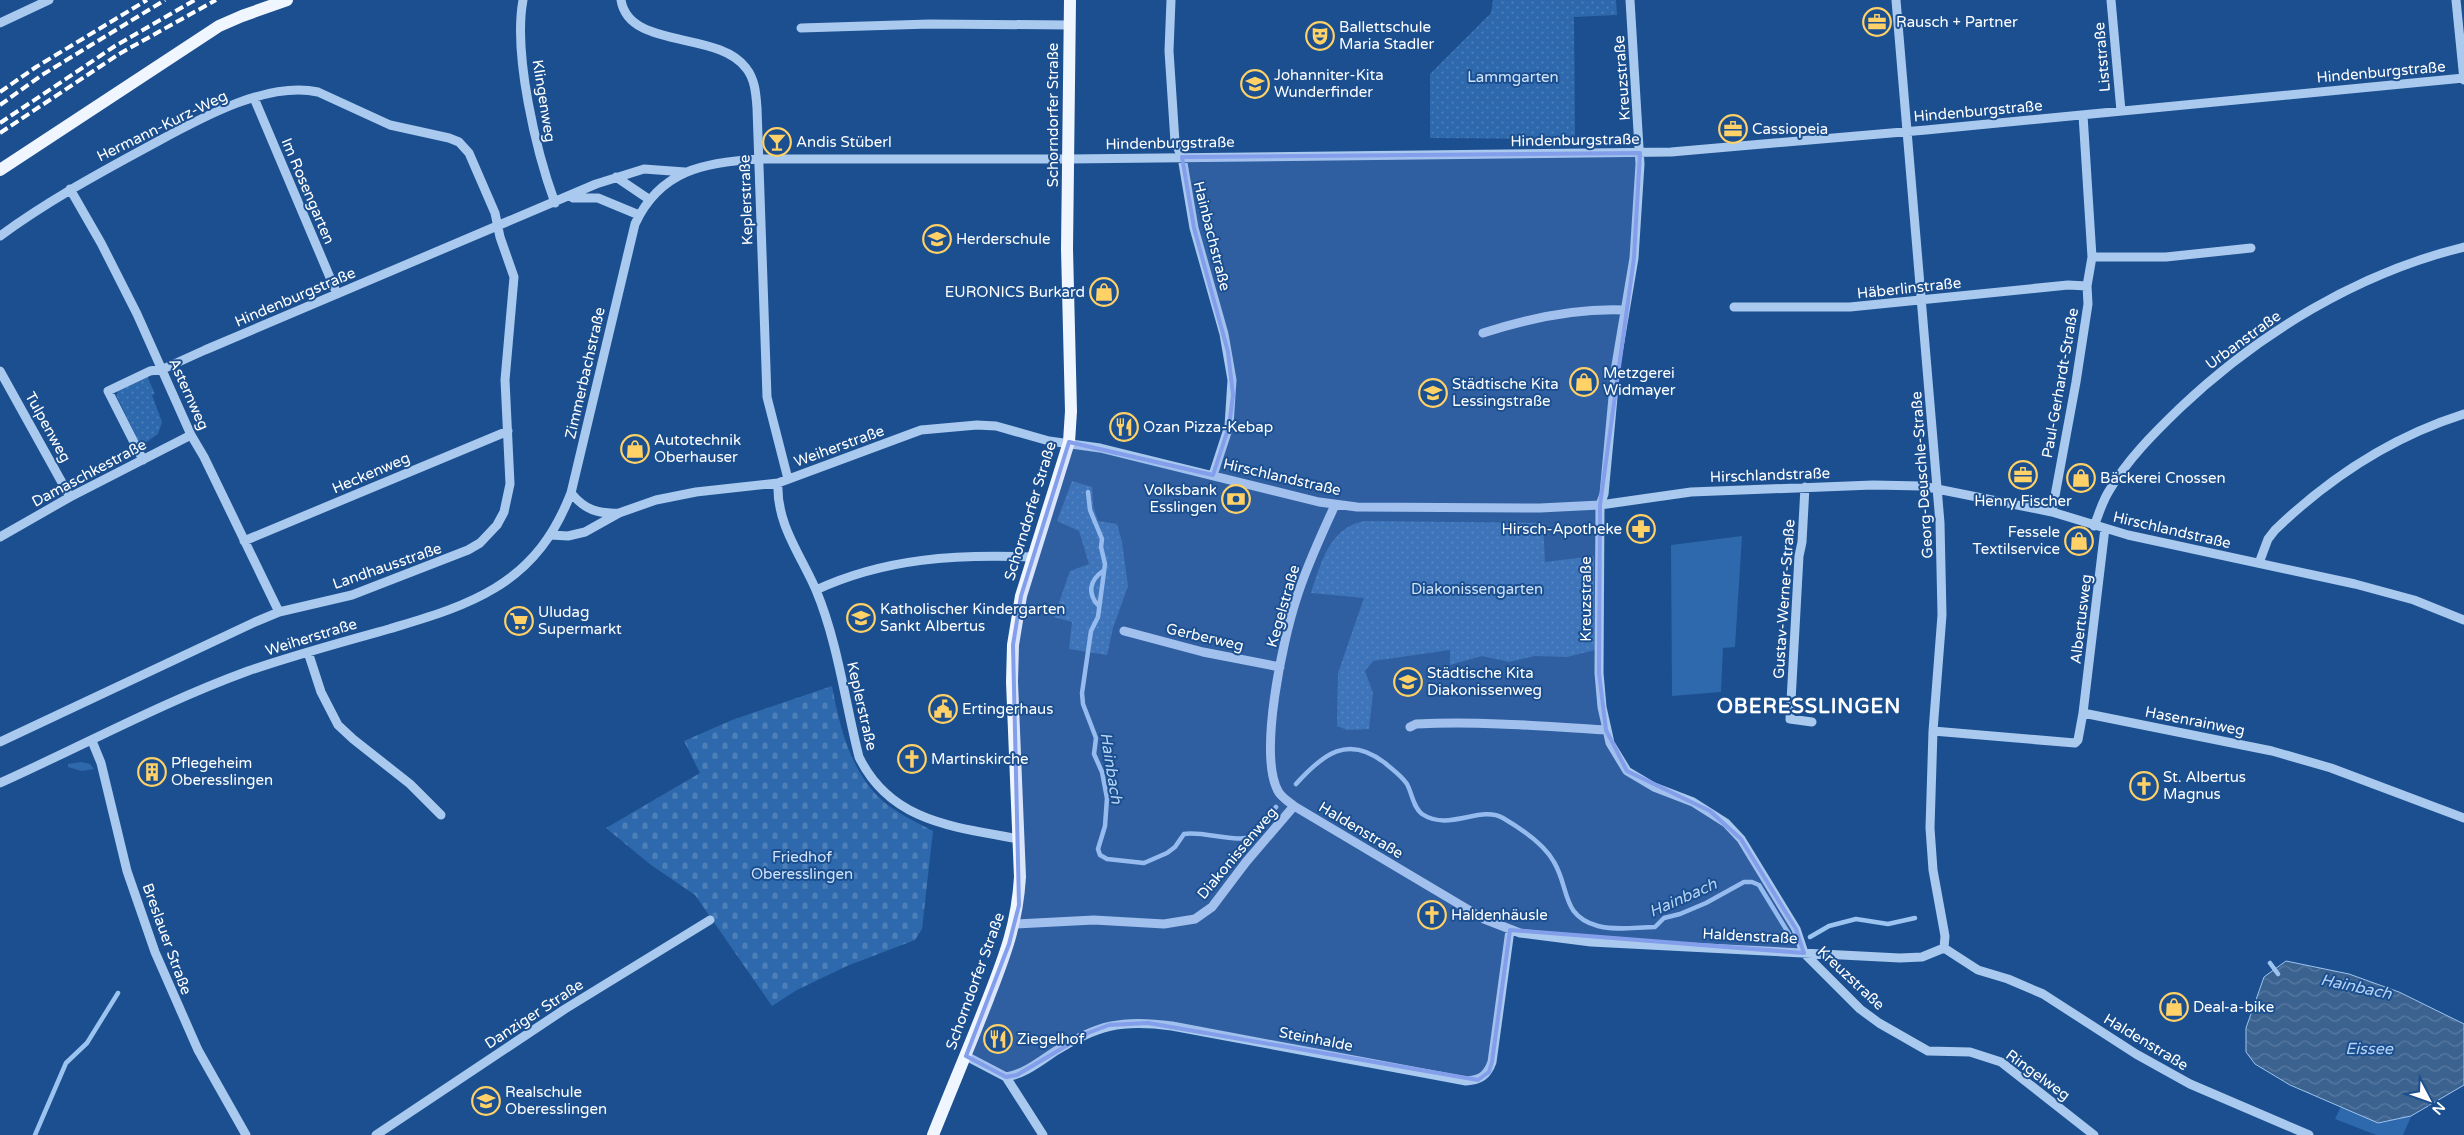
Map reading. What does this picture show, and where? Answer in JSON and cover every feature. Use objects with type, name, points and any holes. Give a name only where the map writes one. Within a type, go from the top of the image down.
[{"type":"main road","points":[[0,170],[193,43],[242,16],[287,0]]},
{"type":"main road","name":"Schorndorfer Straße","points":[[933,1135],[966,1056],[1015,924],[1020,877],[1020,839],[1012,682],[1013,646],[1021,596],[1069,442],[1071,411],[1067,250],[1070,159],[1070,0]]},
{"type":"street","points":[[0,23],[48,0]]},
{"type":"street","name":"Klingenweg","points":[[523,0],[521,24],[528,94],[536,144],[554,203]]},
{"type":"street","name":"Keplerstraße","points":[[621,0],[627,14],[642,28],[722,50],[746,67],[752,79],[756,92],[767,397],[788,479]]},
{"type":"street","name":"Hainbachstraße","points":[[1172,0],[1169,51],[1170,93],[1175,142],[1182,156],[1194,228],[1224,334],[1232,380],[1228,426],[1213,475]]},
{"type":"street","name":"Kreuzstraße","points":[[1630,0],[1640,153],[1634,258],[1616,365],[1604,494],[1600,505],[1599,673],[1606,730],[1610,743],[1627,771],[1640,780],[1710,811],[1726,823],[1741,839],[1796,929],[1804,953],[1860,1009],[1879,1023],[1928,1051]]},
{"type":"street","name":"Georg-Deuschle-Straße","points":[[1896,0],[1938,489],[1942,595],[1930,800],[1931,850],[1945,936],[1944,948]]},
{"type":"street","name":"Liststraße","points":[[2111,0],[2121,111]]},
{"type":"street","points":[[2456,0],[2464,79]]},
{"type":"street","points":[[800,28],[930,24],[1069,25]]},
{"type":"street","name":"Hindenburgstraße","points":[[565,199],[598,198],[639,215],[659,190],[684,172],[715,163],[759,159],[1070,159],[1182,156],[1640,153],[1907,131],[2464,79]]},
{"type":"street","name":"Hermann-Kurz-Weg","points":[[0,236],[70,189],[181,129],[254,98],[290,90],[318,92],[390,125],[459,142],[470,153],[499,225]]},
{"type":"street","name":"Im Rosengarten","points":[[254,98],[337,294]]},
{"type":"street","name":"Paul-Gerhardt-Straße","points":[[2052,512],[2084,332],[2088,304],[2087,286],[2092,257],[2083,115]]},
{"type":"street","name":"Hindenburgstraße","points":[[143,460],[108,392],[150,371],[164,370],[337,294],[616,177],[652,168],[684,172]]},
{"type":"street","points":[[616,177],[650,200]]},
{"type":"street","name":"Asternweg","points":[[70,189],[101,243],[164,370],[166,381],[191,436],[198,445],[279,612]]},
{"type":"street","name":"Zimmerbachstraße","points":[[551,535],[571,493],[632,232],[639,215]]},
{"type":"street","name":"Landhausstraße","points":[[0,742],[279,612],[352,595],[455,557],[480,543],[498,525],[508,499],[510,469],[506,366],[515,286],[511,266],[500,237],[499,225]]},
{"type":"street","name":"Urbanstraße","points":[[2094,526],[2108,492],[2140,449],[2193,396],[2246,352],[2300,316],[2340,295],[2429,257],[2464,247]]},
{"type":"street","points":[[2092,257],[2166,257],[2251,248]]},
{"type":"street","name":"Häberlinstraße","points":[[1734,307],[1818,308],[1922,301],[2068,285],[2087,286]]},
{"type":"street","points":[[1484,333],[1532,319],[1594,310],[1625,310]]},
{"type":"street","name":"Tulpenweg","points":[[0,371],[70,497]]},
{"type":"street","points":[[2258,563],[2268,539],[2275,530],[2340,474],[2385,447],[2464,414]]},
{"type":"street","name":"Weiherstraße","points":[[0,783],[142,716],[229,678],[308,652],[420,620],[478,598],[521,569],[540,551],[551,535],[568,536],[585,532],[619,513],[656,500],[688,493],[778,483],[859,455],[921,430],[934,428],[965,425],[996,426],[1049,441],[1069,442]]},
{"type":"street","name":"Heckenweg","points":[[244,541],[508,431]]},
{"type":"street","name":"Damaschkestraße","points":[[0,537],[70,497],[191,436]]},
{"type":"street","name":"Hirschlandstraße","points":[[1069,442],[1335,505],[1540,508],[1600,505],[1691,492],[1873,485],[1922,486],[2052,512],[2094,526],[2389,593],[2464,620]]},
{"type":"street","name":"Keplerstraße","points":[[778,483],[784,525],[816,590],[840,671],[858,757],[872,779],[892,799],[925,819],[1020,839]]},
{"type":"street","name":"Gustav-Werner-Straße","points":[[1805,487],[1802,542],[1799,556],[1790,720],[1812,722]]},
{"type":"street","name":"Weiherstraße","points":[[571,493],[580,504],[592,511],[619,513]]},
{"type":"street","name":"Kegelstraße","points":[[1272,719],[1280,667],[1295,602],[1335,505]]},
{"type":"street","name":"Albertusweg","points":[[2083,713],[2105,528]]},
{"type":"street","points":[[816,590],[838,580],[872,569],[922,559],[990,555],[1032,557]]},
{"type":"street","name":"Gerberweg","points":[[1124,631],[1203,652],[1280,667]]},
{"type":"street","points":[[308,652],[321,692],[338,724],[352,739],[410,784],[441,815]]},
{"type":"street","points":[[1933,731],[2075,743],[2078,740],[2083,713]]},
{"type":"street","name":"Hasenrainweg","points":[[2083,713],[2287,755],[2331,768],[2464,818]]},
{"type":"street","name":"Diakonissenweg","points":[[1015,924],[1094,920],[1164,924],[1195,919],[1212,907],[1246,862],[1294,806],[1281,795],[1272,775],[1272,719]]},
{"type":"street","points":[[1410,727],[1416,724],[1458,722],[1606,730]]},
{"type":"street","name":"Breslauer Straße","points":[[92,741],[101,763],[127,871],[155,952],[198,1050],[246,1135]]},
{"type":"street","name":"Haldenstraße","points":[[1294,806],[1484,919],[1510,930],[1590,942],[1900,958],[1922,957],[1944,948],[1978,970],[2043,994],[2136,1054],[2190,1084],[2309,1135]]},
{"type":"street","name":"Danziger Straße","points":[[376,1135],[565,1009],[710,920]]},
{"type":"street","name":"Steinhalde","points":[[1006,1077],[1023,1072],[1088,1033],[1109,1025],[1130,1022],[1172,1026],[1466,1081],[1478,1080],[1489,1072],[1492,1062],[1510,930]]},
{"type":"street","name":"Ringelweg","points":[[1928,1051],[1970,1052],[2002,1062],[2094,1135]]},
{"type":"street","points":[[966,1056],[1006,1077],[1043,1135]]},
{"type":"highlighted area","points":[[1640,153],[1634,258],[1600,505],[1599,673],[1606,730],[1627,771],[1710,811],[1741,839],[1796,929],[1804,953],[1510,930],[1492,1062],[1489,1072],[1478,1080],[1148,1023],[1109,1025],[1088,1033],[1017,1075],[1006,1077],[966,1056],[1009,944],[1019,905],[1013,645],[1021,596],[1069,442],[1213,475],[1229,426],[1233,395],[1228,352],[1194,228],[1182,157]]},
{"type":"green space","name":"Lammgarten","points":[[1493,0],[1616,0],[1617,15],[1574,17],[1575,136],[1566,139],[1430,138],[1430,74],[1491,13]]},
{"type":"green space","points":[[147,376],[155,394],[152,395],[162,422],[158,434],[141,446],[116,395],[119,390]]},
{"type":"green space","points":[[1072,481],[1092,487],[1093,505],[1098,521],[1117,524],[1122,542],[1128,586],[1113,628],[1107,655],[1069,649],[1072,622],[1054,617],[1070,571],[1089,564],[1079,531],[1057,521]]},
{"type":"green space","name":"Diakonissengarten","points":[[1364,521],[1543,523],[1545,562],[1594,556],[1595,650],[1567,657],[1535,656],[1509,662],[1482,656],[1450,665],[1450,650],[1373,661],[1365,671],[1373,693],[1369,729],[1347,730],[1337,726],[1338,673],[1364,598],[1311,593],[1323,559],[1334,539],[1352,525]]},
{"type":"green space","points":[[1742,536],[1735,647],[1723,648],[1721,692],[1672,696],[1671,545]]},
{"type":"green space","name":"Friedhof Oberesslingen","points":[[832,686],[839,719],[850,752],[866,781],[876,795],[889,806],[933,831],[922,929],[915,940],[847,966],[797,990],[772,1006],[695,895],[651,865],[606,828],[700,773],[684,741],[732,720]]},
{"type":"green space","points":[[81,762],[90,764],[94,769],[82,771],[68,767],[68,764]]},
{"type":"green space","points":[[2368,1049],[2430,1074],[2403,1135],[2376,1135],[2335,1119]]},
{"type":"water","name":"Eissee","points":[[2286,961],[2349,974],[2399,992],[2464,1024],[2464,1085],[2411,1116],[2378,1123],[2290,1085],[2255,1064],[2246,1052],[2246,1028],[2264,977]]},
{"type":"waterway","name":"Hainbach","points":[[1088,492],[1090,510],[1102,539],[1101,547],[1105,564],[1098,617],[1091,631],[1082,693],[1083,704],[1096,738],[1094,754],[1102,772],[1107,798],[1105,826],[1098,849],[1100,855],[1107,859],[1144,863],[1167,853],[1175,847],[1184,834],[1248,838],[1259,829],[1276,807]]},
{"type":"waterway","name":"Hainbach","points":[[1098,605],[1091,591],[1095,578],[1103,571]]},
{"type":"waterway","name":"Hainbach","points":[[1296,784],[1316,764],[1337,751],[1359,750],[1372,754],[1402,778],[1407,784],[1419,811],[1432,819],[1453,820],[1484,814],[1494,815],[1503,818],[1524,832],[1550,855],[1559,872],[1572,908],[1578,916],[1586,921],[1598,926],[1612,928],[1655,927],[1664,918],[1680,914],[1706,903],[1744,882],[1752,882],[1759,885],[1789,934]]},
{"type":"waterway","name":"Hainbach","points":[[1810,937],[1829,926],[1856,919],[1888,924],[1915,918]]},
{"type":"waterway","name":"Hainbach","points":[[2270,963],[2278,974]]},
{"type":"waterway","points":[[35,1135],[66,1063],[87,1043],[118,993]]},
{"type":"railway","points":[[0,92],[36,67],[147,0]]},
{"type":"railway","points":[[0,105],[42,75],[165,0]]},
{"type":"railway","points":[[0,123],[115,46],[195,0]]},
{"type":"railway","points":[[0,133],[119,54],[216,0]]},
{"type":"place","name":"Rausch + Partner","points":[[1877,22]]},
{"type":"place","name":"Ballettschule Maria Stadler","points":[[1320,36]]},
{"type":"place","name":"Johanniter-Kita Wunderfinder","points":[[1255,84]]},
{"type":"place","name":"Cassiopeia","points":[[1733,129]]},
{"type":"place","name":"Andis Stüberl","points":[[777,142]]},
{"type":"place","name":"Herderschule","points":[[937,239]]},
{"type":"place","name":"EURONICS Burkard","points":[[1104,292]]},
{"type":"place","name":"Metzgerei Widmayer","points":[[1584,382]]},
{"type":"place","name":"Städtische Kita Lessingstraße","points":[[1433,393]]},
{"type":"place","name":"Ozan Pizza-Kebap","points":[[1124,427]]},
{"type":"place","name":"Autotechnik Oberhauser","points":[[635,449]]},
{"type":"place","name":"Henry Fischer","points":[[2023,475]]},
{"type":"place","name":"Bäckerei Cnossen","points":[[2081,478]]},
{"type":"place","name":"Volksbank Esslingen","points":[[1236,499]]},
{"type":"place","name":"Hirsch-Apotheke","points":[[1641,529]]},
{"type":"place","name":"Fessele Textilservice","points":[[2079,541]]},
{"type":"place","name":"Katholischer Kindergarten Sankt Albertus","points":[[861,618]]},
{"type":"place","name":"Uludag Supermarkt","points":[[519,621]]},
{"type":"place","name":"Städtische Kita Diakonissenweg","points":[[1408,682]]},
{"type":"place","name":"Ertingerhaus","points":[[943,709]]},
{"type":"place","name":"Martinskirche","points":[[912,759]]},
{"type":"place","name":"Pflegeheim Oberesslingen","points":[[152,772]]},
{"type":"place","name":"St. Albertus Magnus","points":[[2144,786]]},
{"type":"place","name":"Haldenhäusle","points":[[1432,915]]},
{"type":"place","name":"Deal-a-bike","points":[[2174,1007]]},
{"type":"place","name":"Ziegelhof","points":[[998,1039]]},
{"type":"place","name":"Realschule Oberesslingen","points":[[486,1101]]},
{"type":"district","name":"OBERESSLINGEN","points":[[1809,707]]}]
